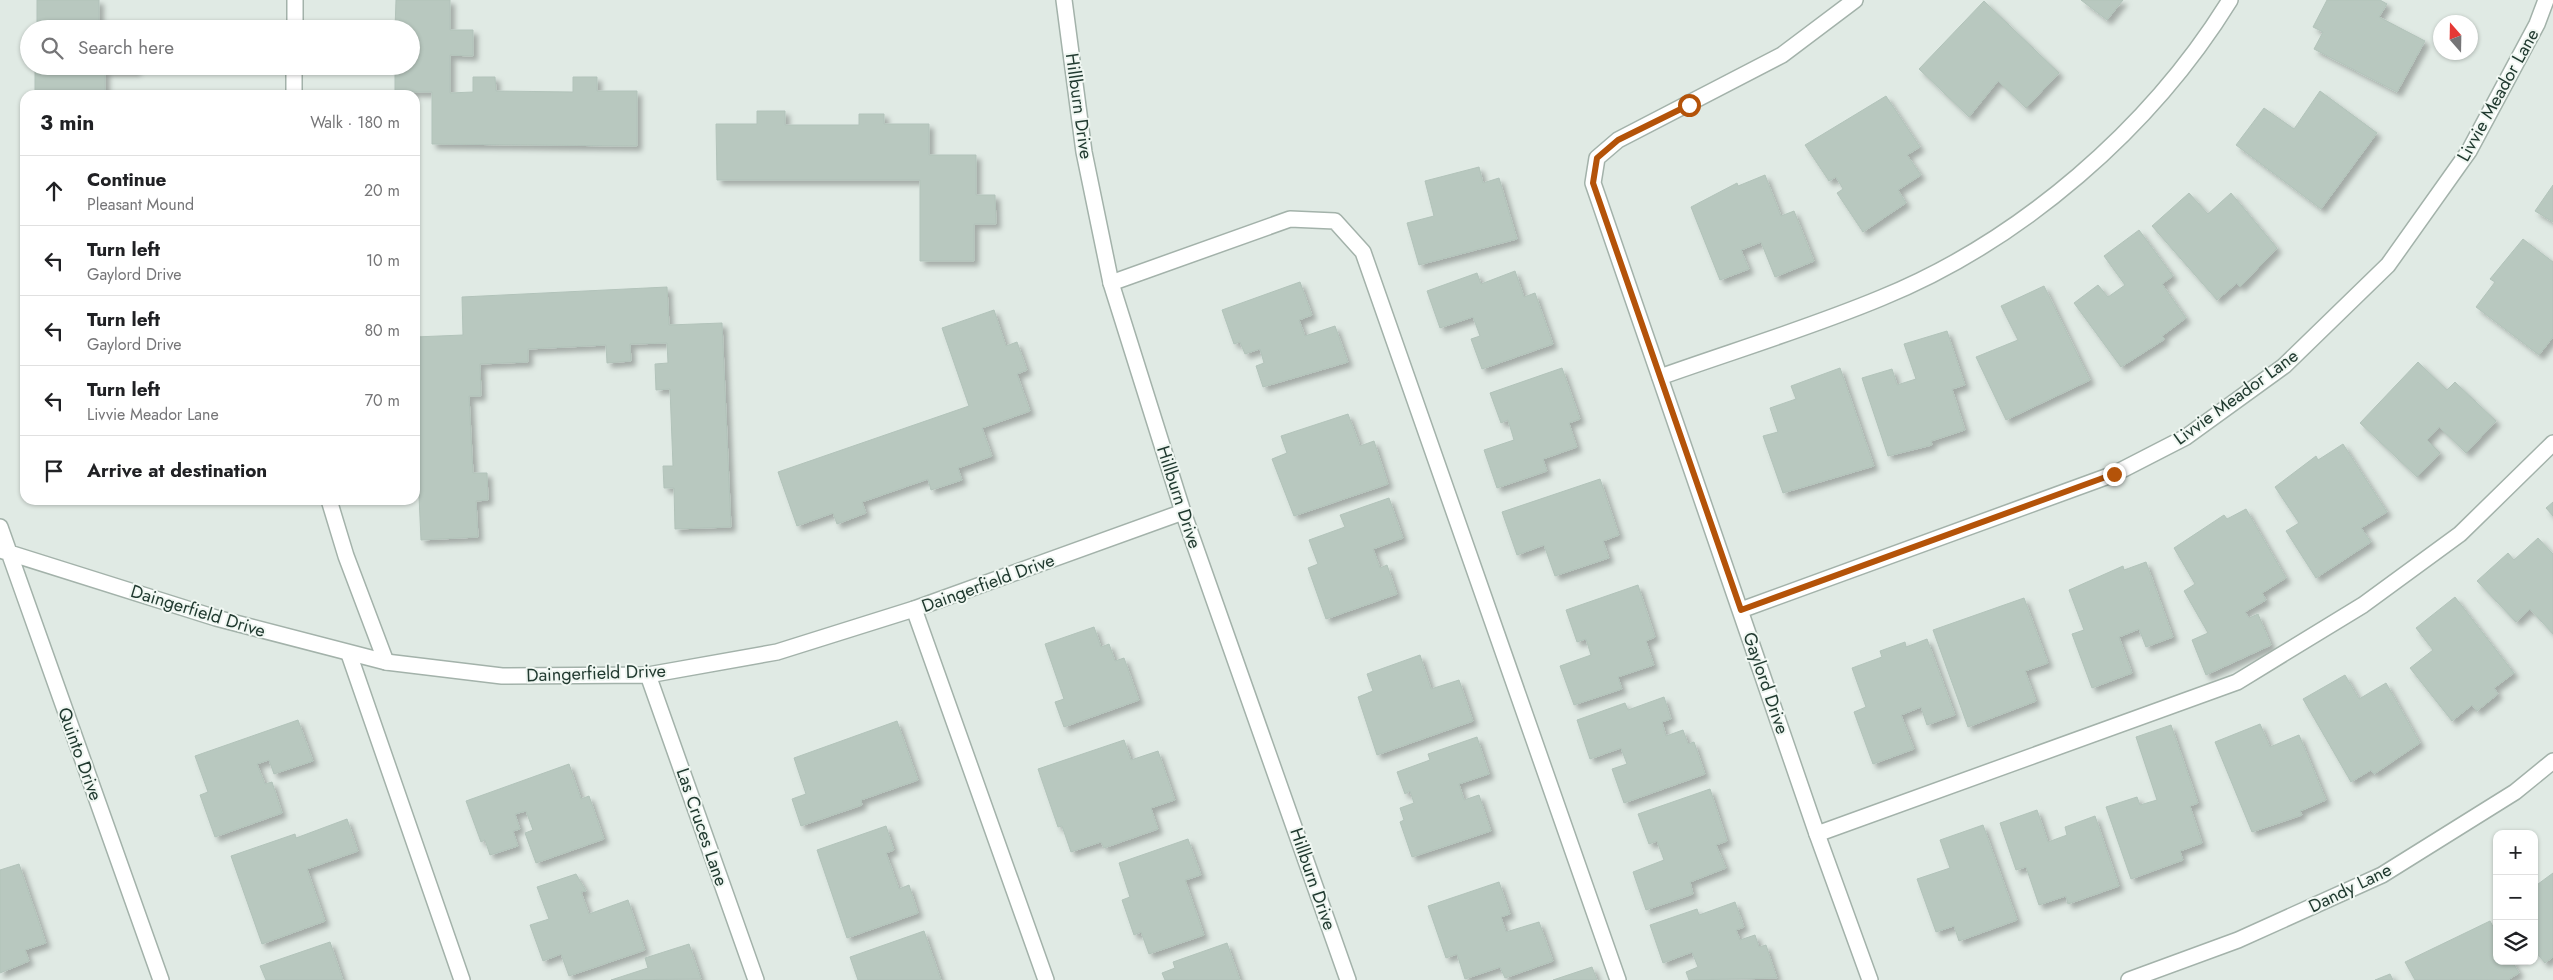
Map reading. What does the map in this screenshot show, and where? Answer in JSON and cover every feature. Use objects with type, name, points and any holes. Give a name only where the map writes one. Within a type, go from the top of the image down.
[{"type":"street","points":[[295,0],[295,20]]},
{"type":"street","name":"Hillburn Drive","points":[[1064,0],[1084,152],[1111,283],[1183,512],[1348,980]]},
{"type":"street","name":"Gaylord Drive","points":[[1855,0],[1782,56],[1618,140],[1597,158],[1593,183],[1817,834],[1870,980]]},
{"type":"street","points":[[1660,377],[1882,298],[1984,244],[2044,204],[2130,128],[2183,69],[2230,0]]},
{"type":"street","name":"Livvie Meador Lane","points":[[1741,610],[2114,474],[2186,437],[2284,366],[2388,266],[2469,152],[2537,24],[2546,0]]},
{"type":"street","points":[[294,75],[294,90]]},
{"type":"street","points":[[1111,283],[1290,219],[1335,221],[1363,252],[1618,980]]},
{"type":"street","points":[[1817,834],[2237,682],[2363,605],[2460,534],[2553,443]]},
{"type":"street","points":[[331,505],[346,556],[386,662]]},
{"type":"street","name":"Daingerfield Drive","points":[[4,551],[216,618],[349,654],[386,662],[502,676],[648,675],[777,652],[914,610],[1183,512]]},
{"type":"street","name":"Quinto Drive","points":[[0,527],[4,551],[161,980]]},
{"type":"street","points":[[914,610],[1046,980]]},
{"type":"street","points":[[349,654],[462,980]]},
{"type":"street","name":"Las Cruces Lane","points":[[648,675],[756,980]]},
{"type":"street","name":"Dandy Lane","points":[[2129,980],[2238,940],[2382,874],[2515,792],[2553,761]]},
{"type":"building","points":[[37,0],[99,0],[99,20],[37,20]]},
{"type":"building","points":[[396,0],[450,0],[450,30],[473,30],[473,56],[450,55],[450,93],[473,92],[473,77],[495,77],[496,91],[573,92],[573,77],[597,77],[597,91],[637,91],[637,146],[432,144],[432,92],[395,90],[395,75],[420,75],[420,20],[395,20]]},
{"type":"building","points":[[2081,0],[2123,0],[2107,20]]},
{"type":"building","points":[[2327,0],[2380,0],[2387,4],[2379,17],[2425,41],[2397,92],[2314,49],[2323,32],[2313,27]]},
{"type":"building","points":[[1984,1],[2059,73],[2026,108],[1998,81],[1969,117],[1919,69]]},
{"type":"building","points":[[35,75],[105,75],[105,90],[35,90]]},
{"type":"building","points":[[2320,91],[2377,133],[2321,209],[2236,145],[2264,108],[2294,129]]},
{"type":"building","points":[[1886,96],[1920,147],[1907,155],[1921,175],[1898,190],[1906,203],[1863,232],[1837,193],[1843,189],[1836,177],[1829,181],[1805,145]]},
{"type":"building","points":[[757,111],[785,111],[785,125],[859,125],[859,114],[884,114],[884,124],[929,124],[929,155],[976,155],[976,195],[995,195],[996,224],[974,224],[974,261],[920,261],[920,180],[717,180],[716,124],[757,124]]},
{"type":"building","points":[[1479,167],[1483,183],[1499,178],[1517,239],[1419,265],[1407,223],[1434,216],[1425,181]]},
{"type":"building","points":[[1765,175],[1781,216],[1794,211],[1814,261],[1775,277],[1761,242],[1741,250],[1749,269],[1720,280],[1691,207],[1737,183],[1738,186]]},
{"type":"building","points":[[2553,185],[2553,222],[2535,211]]},
{"type":"building","points":[[2189,193],[2208,214],[2231,193],[2277,248],[2240,287],[2237,283],[2217,300],[2152,226]]},
{"type":"building","points":[[2139,230],[2173,276],[2162,284],[2186,318],[2162,336],[2165,339],[2121,367],[2074,303],[2098,285],[2108,297],[2125,285],[2104,256]]},
{"type":"building","points":[[2523,239],[2553,262],[2553,337],[2539,355],[2476,307],[2495,282],[2490,279]]},
{"type":"building","points":[[1515,271],[1524,297],[1535,293],[1553,344],[1482,369],[1471,339],[1480,336],[1473,317],[1440,328],[1427,291],[1477,273],[1481,284]]},
{"type":"building","points":[[1300,282],[1312,315],[1299,320],[1305,336],[1335,326],[1348,362],[1263,387],[1256,366],[1264,363],[1260,349],[1245,354],[1240,342],[1234,344],[1222,310]]},
{"type":"building","points":[[2044,286],[2090,380],[2006,420],[1976,357],[2018,340],[2001,306]]},
{"type":"building","points":[[667,287],[669,325],[722,323],[731,527],[675,529],[674,488],[664,488],[663,466],[673,466],[670,389],[656,390],[655,364],[668,363],[667,343],[630,344],[631,361],[607,363],[606,345],[528,349],[528,362],[480,364],[481,396],[469,396],[473,473],[487,473],[488,500],[476,501],[478,537],[421,540],[420,337],[463,335],[462,297]]},
{"type":"building","points":[[994,310],[1006,346],[1017,342],[1027,370],[1017,374],[1030,411],[982,428],[992,456],[958,468],[962,480],[931,490],[928,479],[862,502],[866,513],[837,524],[833,513],[797,526],[778,472],[969,406],[942,328]]},
{"type":"building","points":[[1947,331],[1965,385],[1952,389],[1965,430],[1931,441],[1932,445],[1888,456],[1862,378],[1892,369],[1897,385],[1916,379],[1904,344]]},
{"type":"building","points":[[2418,362],[2447,390],[2455,382],[2496,421],[2466,453],[2439,427],[2427,440],[2440,453],[2417,477],[2360,423]]},
{"type":"building","points":[[1562,368],[1580,419],[1569,423],[1577,447],[1543,459],[1547,471],[1497,488],[1484,450],[1514,440],[1508,420],[1501,423],[1490,393]]},
{"type":"building","points":[[1840,368],[1874,466],[1783,493],[1763,436],[1778,432],[1770,408],[1796,399],[1791,386]]},
{"type":"building","points":[[1348,414],[1360,446],[1374,441],[1388,484],[1294,516],[1272,459],[1287,453],[1281,436]]},
{"type":"building","points":[[2343,444],[2387,512],[2361,528],[2371,542],[2316,578],[2286,531],[2299,523],[2275,487],[2316,456],[2318,460]]},
{"type":"building","points":[[1600,479],[1619,535],[1603,541],[1609,558],[1555,576],[1544,545],[1517,555],[1502,512]]},
{"type":"building","points":[[1389,498],[1403,538],[1373,549],[1380,568],[1387,565],[1397,594],[1326,619],[1308,568],[1318,564],[1309,540],[1345,527],[1340,515]]},
{"type":"building","points":[[2553,502],[2553,516],[2546,508]]},
{"type":"building","points":[[2246,509],[2286,578],[2262,593],[2266,600],[2245,612],[2249,618],[2258,614],[2271,645],[2206,675],[2192,640],[2208,633],[2184,591],[2195,584],[2174,548],[2224,515],[2227,519]]},
{"type":"building","points":[[2538,538],[2553,554],[2553,634],[2530,609],[2516,622],[2477,581],[2508,553],[2514,560]]},
{"type":"building","points":[[2146,562],[2173,637],[2146,647],[2139,629],[2119,637],[2132,673],[2092,688],[2072,634],[2084,630],[2069,590],[2123,566],[2124,570]]},
{"type":"building","points":[[1638,585],[1655,637],[1646,641],[1654,665],[1618,677],[1622,689],[1574,705],[1560,666],[1591,655],[1586,639],[1577,642],[1566,610]]},
{"type":"building","points":[[2455,597],[2514,673],[2494,688],[2498,694],[2477,711],[2472,705],[2452,721],[2410,668],[2433,650],[2416,628]]},
{"type":"building","points":[[2024,598],[2048,663],[2025,671],[2036,701],[1968,727],[1933,630]]},
{"type":"building","points":[[1094,627],[1101,647],[1109,644],[1115,661],[1124,658],[1139,700],[1064,727],[1055,702],[1064,699],[1045,644]]},
{"type":"building","points":[[1927,639],[1955,715],[1927,725],[1921,707],[1901,715],[1914,749],[1873,764],[1854,712],[1866,707],[1852,668],[1882,657],[1880,651],[1905,642],[1906,647]]},
{"type":"building","points":[[1420,655],[1431,689],[1459,680],[1473,721],[1377,755],[1358,697],[1373,691],[1367,674]]},
{"type":"building","points":[[2345,675],[2359,699],[2386,683],[2420,743],[2374,774],[2371,770],[2351,782],[2303,699]]},
{"type":"building","points":[[1664,697],[1671,719],[1662,722],[1666,736],[1683,730],[1688,744],[1694,742],[1705,774],[1624,803],[1612,769],[1627,764],[1621,748],[1590,759],[1577,720],[1625,703],[1628,710]]},
{"type":"building","points":[[298,720],[313,761],[274,774],[269,760],[257,764],[265,784],[272,782],[282,813],[215,837],[200,795],[208,792],[195,756]]},
{"type":"building","points":[[897,721],[918,780],[861,800],[862,805],[801,826],[792,799],[806,794],[794,758]]},
{"type":"building","points":[[2260,724],[2270,747],[2299,735],[2326,800],[2300,811],[2302,815],[2252,832],[2215,742]]},
{"type":"building","points":[[2171,725],[2198,803],[2190,806],[2202,843],[2180,851],[2183,860],[2131,879],[2106,807],[2137,797],[2140,805],[2157,800],[2136,737]]},
{"type":"building","points":[[1477,737],[1489,774],[1459,784],[1464,800],[1479,795],[1491,831],[1412,857],[1400,822],[1404,820],[1400,808],[1414,803],[1410,791],[1405,794],[1397,772],[1430,760],[1428,754]]},
{"type":"building","points":[[1124,740],[1131,760],[1158,751],[1175,800],[1151,808],[1158,829],[1104,848],[1101,842],[1071,852],[1062,826],[1058,827],[1038,769]]},
{"type":"building","points":[[569,764],[581,799],[589,796],[604,839],[536,863],[525,833],[533,830],[526,811],[515,814],[520,829],[513,831],[518,846],[490,855],[485,840],[481,842],[466,801]]},
{"type":"building","points":[[1710,789],[1727,841],[1716,845],[1726,868],[1690,882],[1693,894],[1646,910],[1633,872],[1664,860],[1657,841],[1649,844],[1638,814]]},
{"type":"building","points":[[2037,810],[2048,842],[2067,835],[2065,827],[2095,816],[2119,886],[2068,904],[2066,896],[2039,905],[2026,867],[2016,870],[2000,823]]},
{"type":"building","points":[[347,819],[358,851],[307,869],[325,921],[262,944],[231,856],[295,834],[296,838]]},
{"type":"building","points":[[1983,825],[2017,920],[1959,941],[1954,926],[1936,932],[1917,879],[1950,868],[1940,840]]},
{"type":"building","points":[[886,826],[894,850],[886,853],[899,889],[909,885],[918,913],[847,938],[817,850]]},
{"type":"building","points":[[1188,839],[1201,875],[1185,880],[1204,935],[1149,954],[1141,932],[1134,935],[1122,900],[1130,897],[1119,863]]},
{"type":"building","points":[[19,864],[46,943],[25,950],[29,961],[0,973],[0,870]]},
{"type":"building","points":[[2553,873],[2553,957],[2545,963],[2538,955],[2538,884]]},
{"type":"building","points":[[576,874],[586,891],[581,892],[589,914],[628,900],[645,950],[569,976],[561,954],[543,961],[530,925],[549,919],[537,887]]},
{"type":"building","points":[[1499,882],[1510,914],[1501,917],[1506,932],[1539,922],[1553,961],[1505,978],[1500,967],[1465,979],[1457,954],[1446,958],[1428,906]]},
{"type":"building","points":[[1735,902],[1744,927],[1736,930],[1740,940],[1755,935],[1759,947],[1766,945],[1777,978],[1689,980],[1686,972],[1698,967],[1692,952],[1663,963],[1650,925],[1697,909],[1699,915]]},
{"type":"building","points":[[2490,921],[2493,927],[2493,965],[2514,965],[2519,973],[2508,980],[2415,980],[2405,962]]},
{"type":"building","points":[[924,931],[941,980],[858,980],[850,957]]},
{"type":"building","points":[[330,942],[343,980],[266,980],[260,966]]},
{"type":"building","points":[[1227,943],[1240,980],[1165,980],[1162,973],[1175,968],[1173,962]]},
{"type":"building","points":[[689,944],[701,979],[611,980],[648,968],[645,958]]},
{"type":"building","points":[[1592,967],[1597,980],[1553,980]]},
{"type":"building","points":[[2390,974],[2393,980],[2375,980]]},
{"type":"route","points":[[1689,105],[1618,140],[1597,158],[1593,183],[1741,610],[2114,474]]}]
